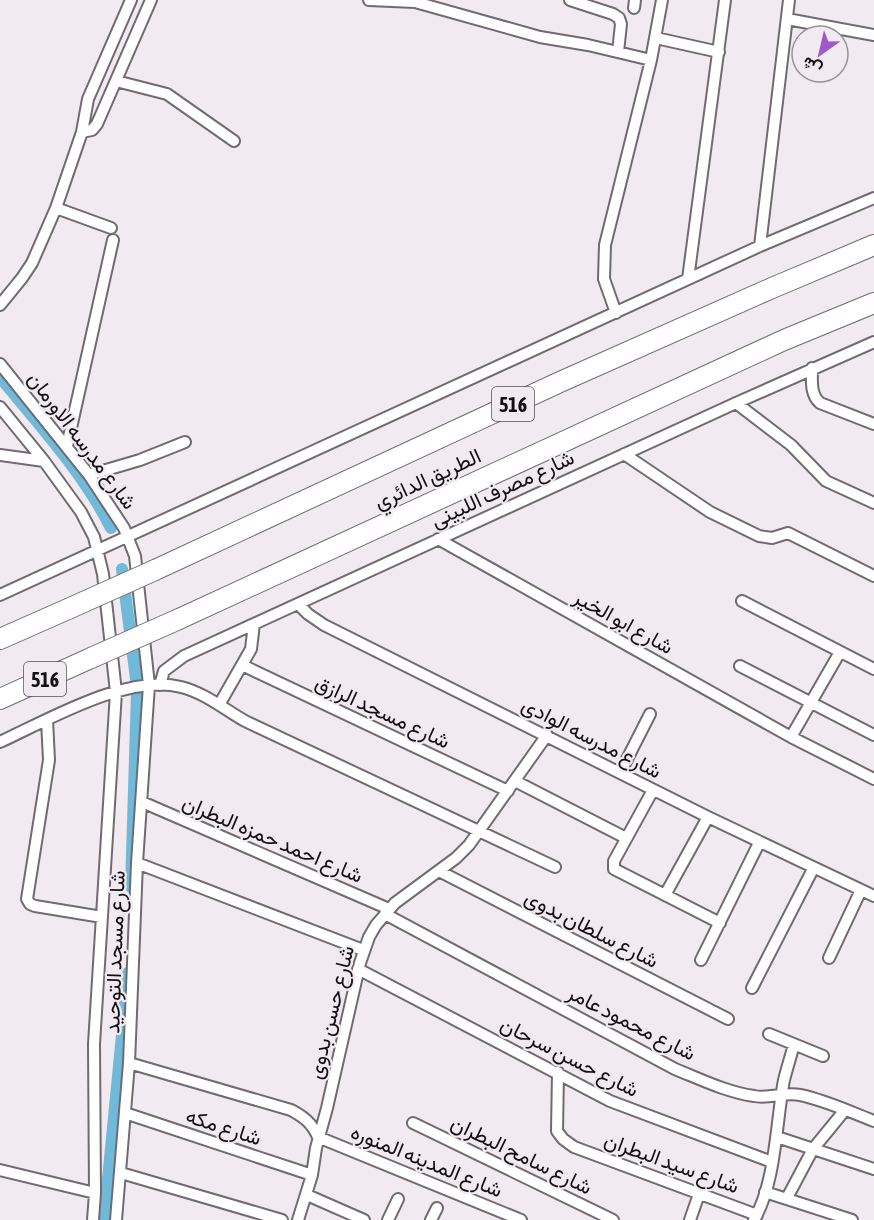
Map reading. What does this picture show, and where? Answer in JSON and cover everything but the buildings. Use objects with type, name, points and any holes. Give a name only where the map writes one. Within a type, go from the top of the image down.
[{"type":"highway","name":"الطريق الدائري","points":[[0,639],[560,382],[874,245]]},
{"type":"highway","name":"الطريق الدائري","points":[[0,699],[784,340],[874,303]]},
{"type":"street","points":[[0,305],[32,263],[57,208],[82,132],[88,99],[131,0]]},
{"type":"street","points":[[82,132],[89,132],[95,128],[151,0]]},
{"type":"street","points":[[369,0],[415,1],[540,38],[588,45],[651,60]]},
{"type":"street","points":[[570,0],[619,18],[621,24],[618,52]]},
{"type":"street","points":[[616,313],[604,279],[604,245],[651,60],[662,0]]},
{"type":"street","points":[[688,279],[725,0]]},
{"type":"street","points":[[760,246],[789,0]]},
{"type":"street","points":[[787,19],[874,35]]},
{"type":"street","points":[[656,38],[719,52]]},
{"type":"street","points":[[116,81],[167,94],[234,141]]},
{"type":"street","points":[[0,595],[760,246],[874,198]]},
{"type":"street","points":[[57,208],[111,228]]},
{"type":"street","points":[[68,446],[113,240]]},
{"type":"street","name":"شارع مصرف اللبينى","points":[[155,685],[164,671],[176,660],[812,368],[874,342]]},
{"type":"street","name":"شارع مدرسه الاورمان","points":[[0,364],[68,446],[129,537],[135,556],[155,685]]},
{"type":"street","points":[[812,368],[813,394],[820,403],[874,424]]},
{"type":"street","points":[[736,403],[792,445],[826,481],[874,503]]},
{"type":"street","points":[[0,407],[44,461],[88,524],[99,550],[116,692]]},
{"type":"street","points":[[89,475],[140,460],[186,442]]},
{"type":"street","points":[[624,454],[710,512],[759,537],[772,538],[788,533],[874,576]]},
{"type":"street","points":[[0,455],[44,461]]},
{"type":"street","name":"شارع ابو الخير","points":[[438,539],[791,737],[874,779]]},
{"type":"street","points":[[742,601],[874,669]]},
{"type":"street","name":"شارع مدرسه الوادى","points":[[298,604],[324,625],[759,843],[874,896]]},
{"type":"street","points":[[219,705],[251,649],[254,624]]},
{"type":"street","points":[[791,737],[840,652]]},
{"type":"street","name":"شارع مسجد الرازق","points":[[242,665],[508,791]]},
{"type":"street","points":[[741,666],[874,735]]},
{"type":"street","points":[[0,742],[80,705],[116,692],[168,684],[193,691],[245,721],[555,867]]},
{"type":"street","name":"شارع مسجد التوحيد","points":[[116,1220],[129,1063],[137,863],[155,685]]},
{"type":"street","name":"شارع مسجد التوحيد","points":[[93,1220],[95,1193],[94,1044],[116,692]]},
{"type":"street","points":[[620,773],[650,714]]},
{"type":"street","points":[[47,720],[49,760],[27,899],[33,906],[102,917]]},
{"type":"street","name":"شارع حسن بدوى","points":[[298,1220],[312,1175],[318,1137],[327,1108],[363,950],[387,911],[407,892],[456,858],[508,791],[547,735]]},
{"type":"street","points":[[515,781],[626,838]]},
{"type":"street","points":[[653,790],[614,861],[614,869],[720,922]]},
{"type":"street","name":"شارع احمد حمزه البطران","points":[[142,802],[387,911]]},
{"type":"street","points":[[665,896],[708,817]]},
{"type":"street","points":[[701,960],[759,843]]},
{"type":"street","points":[[137,863],[363,950]]},
{"type":"street","points":[[752,988],[813,869]]},
{"type":"street","name":"شارع سلطان بدوى","points":[[439,871],[728,1019]]},
{"type":"street","points":[[829,958],[861,890]]},
{"type":"street","name":"شارع محمود عامر","points":[[387,911],[675,1069],[720,1087],[753,1096],[799,1095],[874,1122]]},
{"type":"street","name":"شارع حسن سرحان","points":[[358,969],[610,1101],[772,1162]]},
{"type":"street","points":[[769,1034],[822,1056]]},
{"type":"street","points":[[756,1217],[772,1162],[784,1082],[794,1044]]},
{"type":"street","points":[[129,1063],[291,1110],[305,1118],[314,1127],[318,1137]]},
{"type":"street","name":"شارع سيد البطران","points":[[558,1072],[557,1131],[573,1147],[756,1217]]},
{"type":"street","points":[[787,1198],[813,1149],[845,1110]]},
{"type":"street","name":"شارع مكه","points":[[125,1113],[312,1175]]},
{"type":"street","name":"شارع سامح البطران","points":[[413,1123],[613,1220]]},
{"type":"street","name":"شارع المدينه المنوره","points":[[318,1137],[521,1220]]},
{"type":"street","points":[[777,1137],[874,1169]]},
{"type":"street","points":[[0,1170],[95,1193]]},
{"type":"street","points":[[121,1173],[282,1220]]},
{"type":"street","points":[[765,1192],[852,1220]]},
{"type":"street","points":[[690,1220],[699,1194]]},
{"type":"street","points":[[307,1195],[364,1220]]},
{"type":"street","points":[[388,1220],[398,1199]]},
{"type":"street","points":[[431,1220],[437,1208]]},
{"type":"waterway","points":[[0,377],[74,468],[111,528]]},
{"type":"waterway","points":[[122,569],[136,679]]},
{"type":"waterway","points":[[131,887],[137,693]]},
{"type":"waterway","points":[[104,1220],[128,973]]}]
